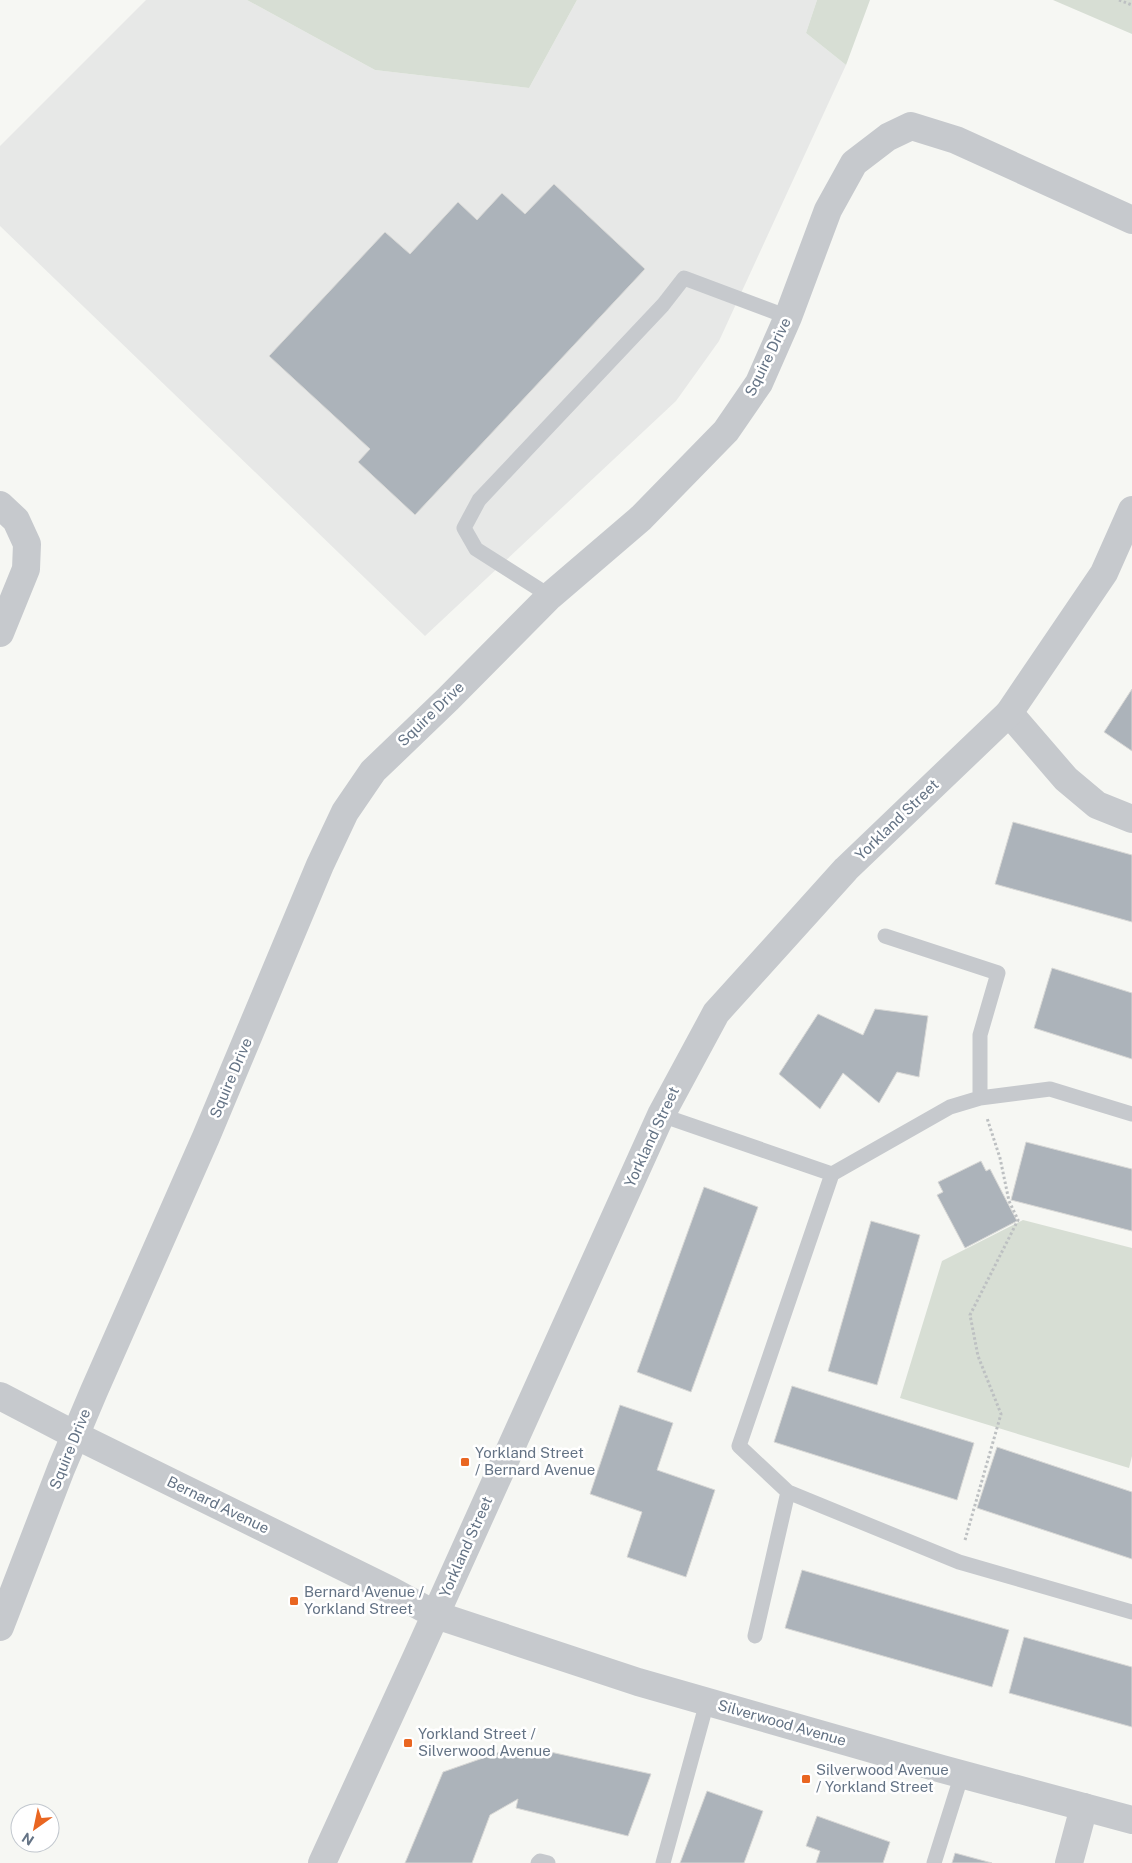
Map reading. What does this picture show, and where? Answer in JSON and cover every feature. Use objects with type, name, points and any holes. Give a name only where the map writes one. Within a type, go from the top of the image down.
[{"type":"street","name":"Squire Drive","points":[[0,1627],[75,1435],[206,1137],[320,865],[345,812],[373,772],[550,596],[641,518],[726,431],[759,383],[788,317],[828,210],[854,163],[888,137],[911,126],[956,140],[1132,220]]},
{"type":"street","points":[[0,505],[16,520],[27,544],[26,569],[0,633]]},
{"type":"street","name":"Yorkland Street","points":[[322,1863],[661,1115],[716,1013],[846,869],[1008,713],[1104,573],[1132,510]]},
{"type":"street","points":[[1008,713],[1066,779],[1097,805],[1132,819]]},
{"type":"street","name":"Bernard Avenue","points":[[0,1396],[436,1615]]},
{"type":"street","name":"Silverwood Avenue","points":[[436,1615],[638,1682],[1132,1820]]},
{"type":"street","points":[[1069,1863],[1084,1807]]},
{"type":"lane","points":[[550,596],[476,549],[464,528],[479,500],[663,305],[684,278],[788,317]]},
{"type":"lane","points":[[885,936],[998,973],[980,1035],[980,1098]]},
{"type":"lane","points":[[1132,1114],[1050,1089],[980,1098],[950,1107],[832,1174],[739,1446],[788,1492],[959,1562],[1132,1612]]},
{"type":"lane","points":[[661,1115],[832,1174]]},
{"type":"lane","points":[[755,1636],[788,1492]]},
{"type":"lane","points":[[663,1863],[708,1702]]},
{"type":"lane","points":[[934,1863],[962,1774]]},
{"type":"lane","points":[[538,1863],[540,1861],[548,1863]]},
{"type":"path","points":[[1119,0],[1132,6]]},
{"type":"path","points":[[959,1562],[1001,1414],[978,1356],[970,1315],[1018,1220],[1009,1201],[1000,1158],[980,1098]]},
{"type":"shaded area","points":[[146,0],[247,0],[375,70],[529,88],[577,0],[817,0],[806,33],[846,65],[719,341],[676,401],[425,636],[0,226],[0,146]]},
{"type":"shaded area","points":[[247,0],[577,0],[529,88],[375,70]]},
{"type":"shaded area","points":[[817,0],[870,0],[846,65],[806,33]]},
{"type":"shaded area","points":[[1053,0],[1132,0],[1132,34]]},
{"type":"shaded area","points":[[1023,1220],[1132,1248],[1132,1456],[1129,1468],[900,1398],[942,1261]]},
{"type":"building","points":[[554,184],[645,269],[415,515],[358,462],[370,449],[269,356],[385,232],[410,254],[458,202],[477,220],[502,193],[525,214]]},
{"type":"building","points":[[1132,689],[1132,751],[1104,732]]},
{"type":"building","points":[[1013,822],[1132,855],[1132,922],[995,884]]},
{"type":"building","points":[[1052,968],[1132,993],[1132,1059],[1034,1028]]},
{"type":"building","points":[[875,1009],[928,1016],[919,1077],[897,1072],[879,1103],[843,1073],[820,1109],[779,1074],[818,1014],[863,1035]]},
{"type":"building","points":[[1026,1142],[1132,1169],[1132,1231],[1011,1200]]},
{"type":"building","points":[[981,1161],[986,1171],[990,1169],[1017,1221],[965,1248],[937,1195],[943,1192],[938,1182]]},
{"type":"building","points":[[704,1187],[758,1207],[691,1392],[637,1372]]},
{"type":"building","points":[[871,1221],[920,1235],[877,1385],[828,1371]]},
{"type":"building","points":[[792,1386],[974,1443],[957,1500],[774,1442]]},
{"type":"building","points":[[620,1405],[673,1423],[657,1470],[715,1490],[686,1577],[627,1557],[642,1512],[590,1494]]},
{"type":"building","points":[[997,1447],[1132,1492],[1132,1559],[977,1508]]},
{"type":"building","points":[[802,1570],[1009,1630],[992,1687],[785,1628]]},
{"type":"building","points":[[1024,1637],[1132,1667],[1132,1727],[1009,1693]]},
{"type":"building","points":[[532,1748],[651,1774],[628,1836],[516,1808],[518,1799],[490,1815],[472,1863],[405,1863],[443,1772],[503,1751],[527,1756]]},
{"type":"building","points":[[707,1791],[763,1811],[744,1863],[680,1863]]},
{"type":"building","points":[[817,1816],[890,1842],[883,1863],[816,1863],[820,1851],[806,1846]]},
{"type":"building","points":[[955,1853],[992,1863],[952,1863]]},
{"type":"place","name":"Yorkland Street / Bernard Avenue","points":[[465,1462]]},
{"type":"place","name":"Bernard Avenue / Yorkland Street","points":[[294,1601]]},
{"type":"place","name":"Yorkland Street / Silverwood Avenue","points":[[408,1743]]},
{"type":"place","name":"Silverwood Avenue / Yorkland Street","points":[[806,1779]]}]
